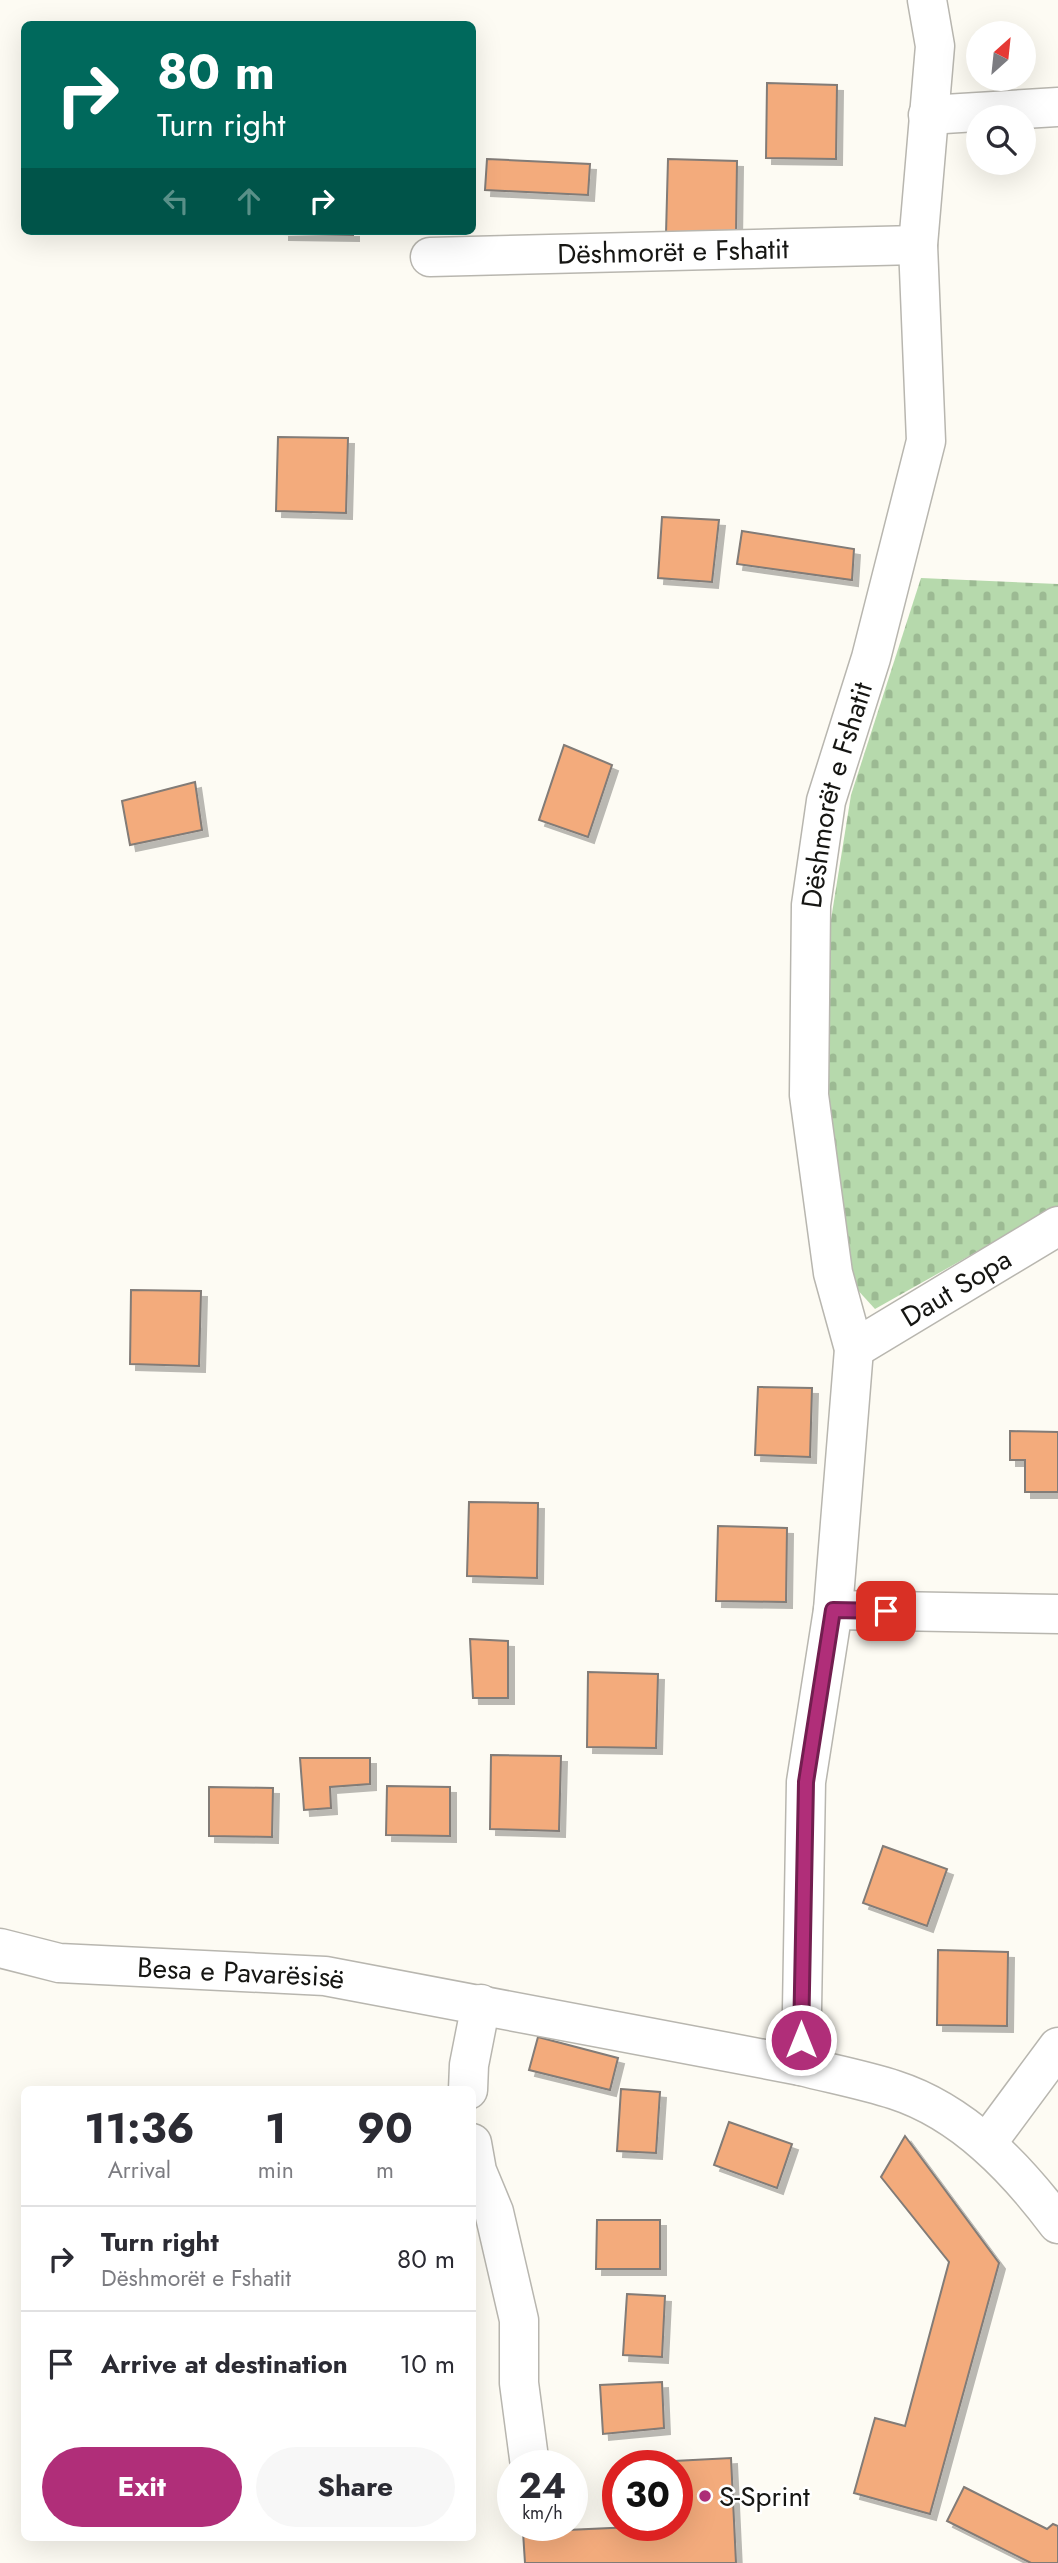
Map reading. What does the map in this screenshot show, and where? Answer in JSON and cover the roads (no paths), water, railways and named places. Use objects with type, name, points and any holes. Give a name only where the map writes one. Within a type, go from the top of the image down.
[{"type":"street","name":"Dëshmorët e Fshatit","points":[[833,1610],[854,1349],[833,1273],[809,1095],[811,905],[826,801],[871,658],[926,441],[918,245],[935,46],[927,0]]},
{"type":"street","points":[[928,116],[1058,107]]},
{"type":"street","name":"Dëshmorët e Fshatit","points":[[430,257],[918,245]]},
{"type":"street","name":"Daut Sopa","points":[[854,1349],[1058,1226]]},
{"type":"street","points":[[1058,1614],[833,1610],[806,1782],[801,2066],[896,2090],[949,2116],[986,2143],[1058,2224]]},
{"type":"street","name":"Besa e Pavarësisë","points":[[0,1948],[58,1963],[325,1976],[801,2066]]},
{"type":"street","points":[[468,2086],[469,2065],[481,2004]]},
{"type":"street","points":[[986,2143],[1058,2047]]},
{"type":"street","points":[[476,2165],[494,2212],[519,2320],[519,2384],[528,2450]]},
{"type":"place","name":"S-Sprint","points":[[705,2496]]}]
